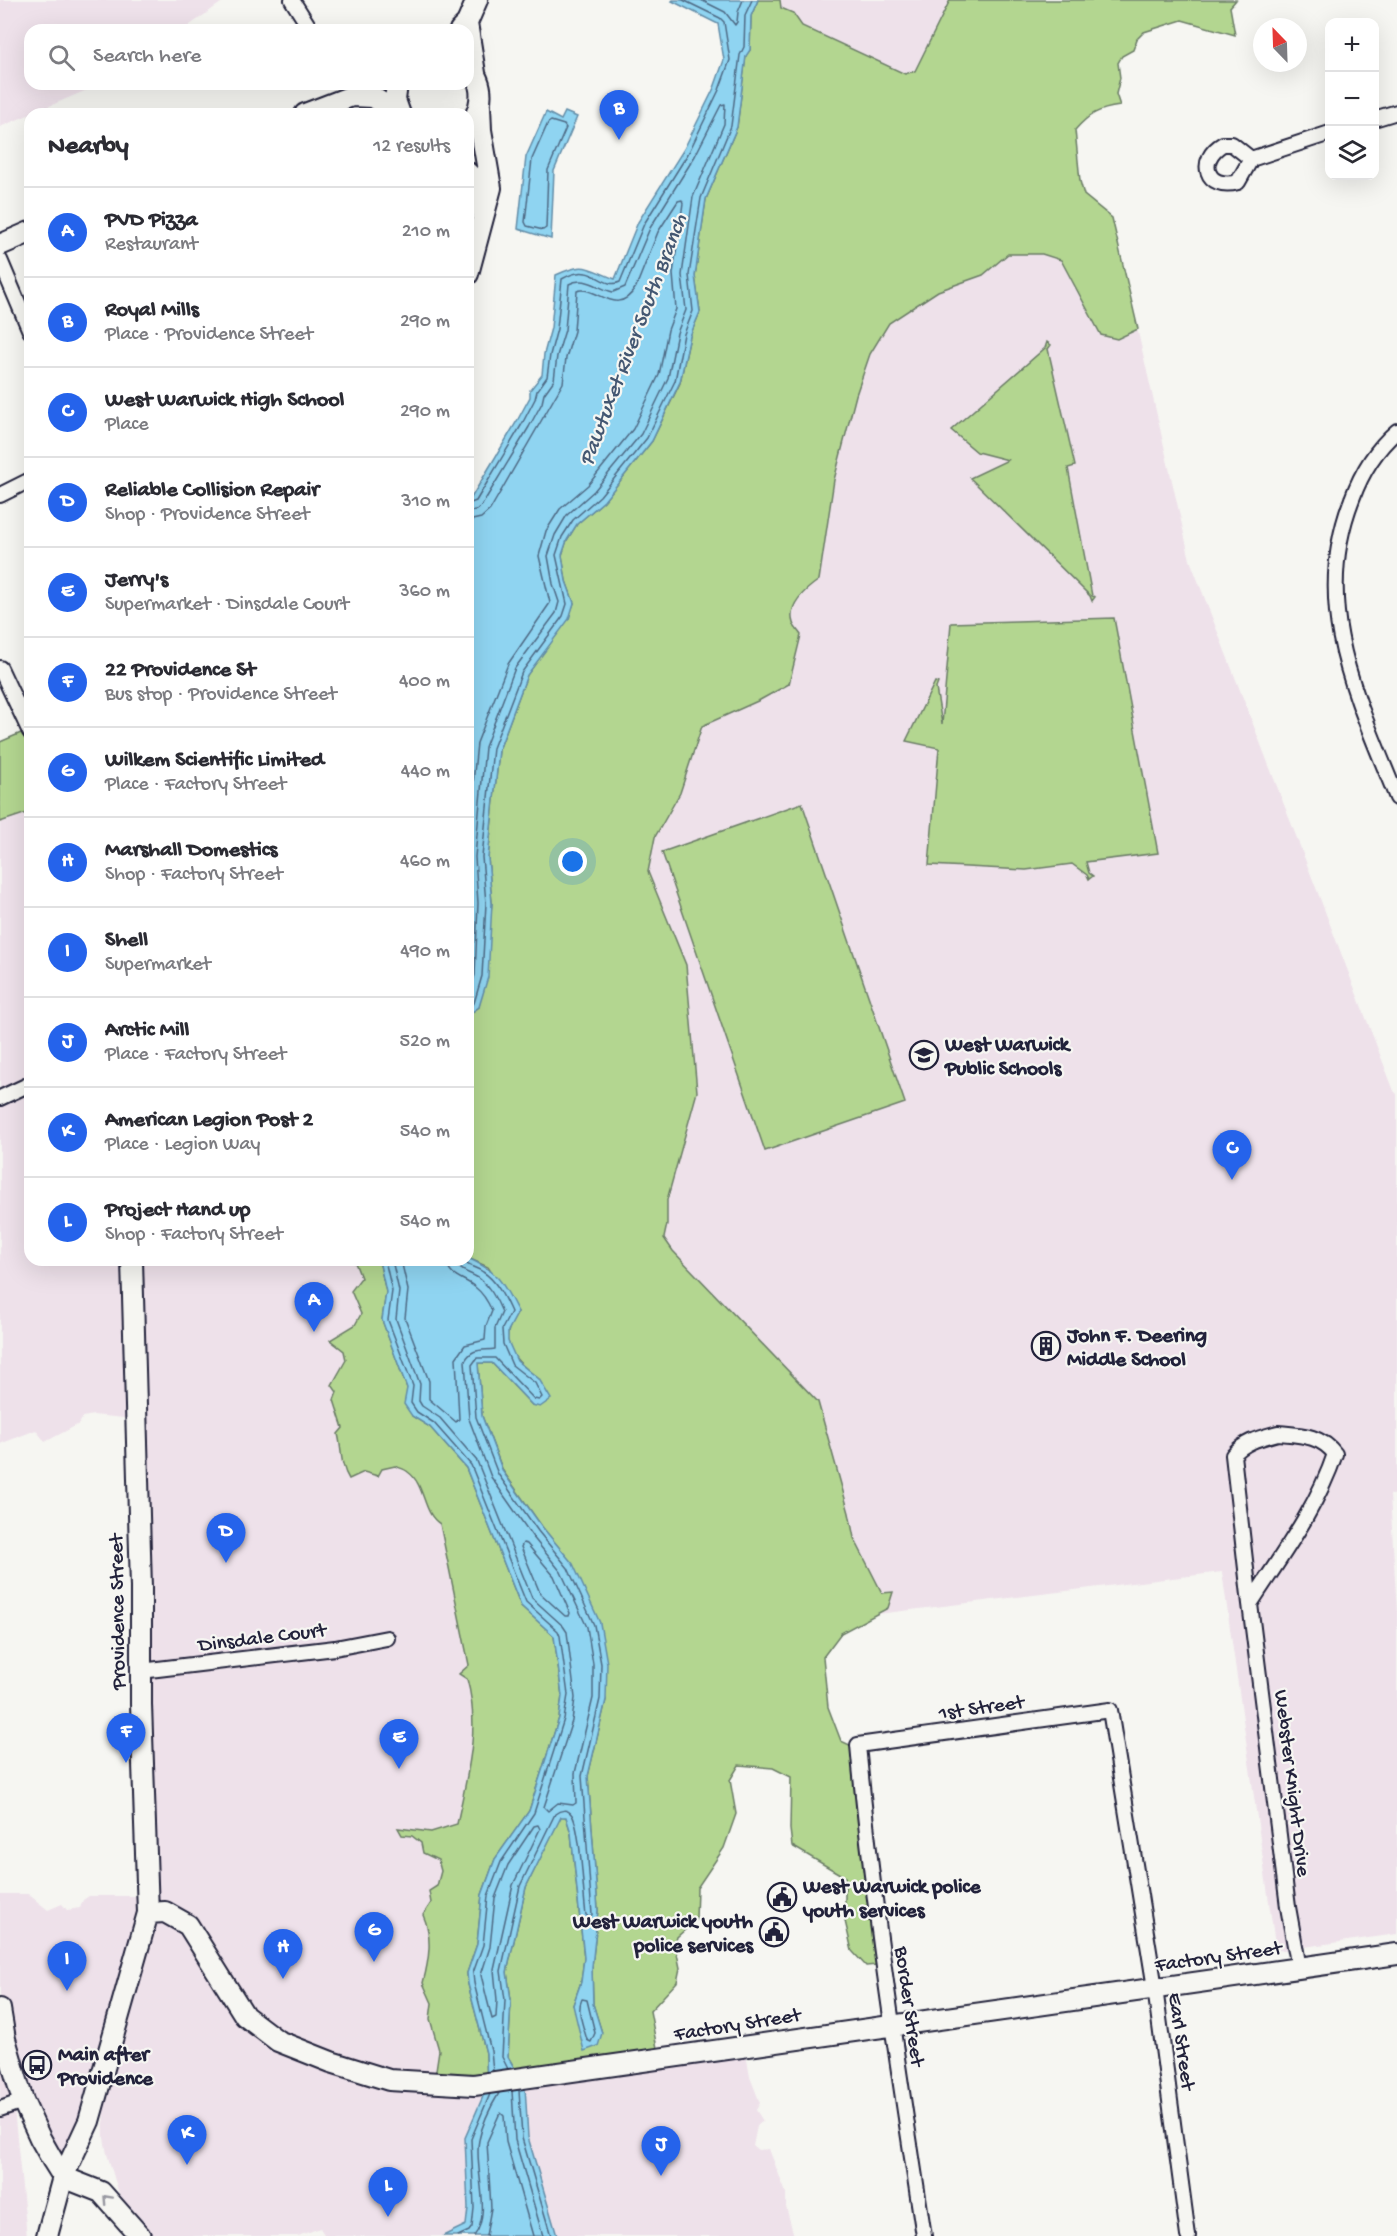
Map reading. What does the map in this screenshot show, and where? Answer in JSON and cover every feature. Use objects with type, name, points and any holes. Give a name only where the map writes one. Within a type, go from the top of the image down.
[{"type":"main road","points":[[465,24],[477,0]]},
{"type":"main road","points":[[474,74],[480,83],[481,130],[491,188],[474,251]]},
{"type":"main road","points":[[316,108],[348,90],[373,97],[390,108]]},
{"type":"main road","points":[[396,90],[395,100],[397,108]]},
{"type":"main road","points":[[474,116],[480,106]]},
{"type":"main road","points":[[474,181],[477,185],[483,216]]},
{"type":"main road","points":[[0,244],[24,234]]},
{"type":"main road","name":"Providence Street","points":[[46,2236],[63,2177],[89,2121],[148,1913],[132,1266]]},
{"type":"main road","name":"Factory Street","points":[[148,1913],[165,1912],[188,1925],[244,2016],[278,2041],[331,2062],[389,2080],[474,2085],[1397,1954]]},
{"type":"main road","points":[[0,2009],[5,2039],[23,2101],[40,2138],[63,2177],[101,2192],[140,2236]]},
{"type":"street","points":[[292,0],[307,24]]},
{"type":"street","points":[[1379,117],[1397,112]]},
{"type":"street","points":[[1251,159],[1325,134]]},
{"type":"street","points":[[0,260],[24,317]]},
{"type":"street","points":[[1397,431],[1387,439],[1359,480],[1341,529],[1336,555],[1335,608],[1355,694],[1397,798]]},
{"type":"street","points":[[0,495],[24,483]]},
{"type":"street","points":[[0,668],[24,719]]},
{"type":"street","points":[[0,1098],[24,1087]]},
{"type":"street","name":"Webster Knight Drive","points":[[1250,1604],[1298,1530],[1328,1477],[1335,1454],[1328,1444],[1308,1436],[1278,1433],[1241,1446],[1233,1455],[1250,1604],[1288,1907],[1299,1968]]},
{"type":"street","name":"Dinsdale Court","points":[[141,1671],[335,1648],[387,1638]]},
{"type":"street","name":"1st Street","points":[[858,1745],[1110,1710]]},
{"type":"street","name":"Earl Street","points":[[1110,1710],[1155,1988],[1188,2236]]},
{"type":"street","name":"Border Street","points":[[858,1745],[865,1825],[924,2236]]},
{"type":"street","points":[[0,2109],[23,2101]]},
{"type":"shaded area","points":[[0,0],[225,0],[191,24],[24,24],[24,90],[87,90],[45,108],[24,108],[24,117],[0,127]]},
{"type":"shaded area","points":[[780,0],[950,0],[915,71],[905,74],[802,26],[793,13],[781,8]]},
{"type":"shaded area","name":"West Warwick Public Schools","points":[[804,175],[1112,218],[1190,560],[1397,1094],[1397,1494],[1390,1495],[1397,1612],[1397,1934],[1276,1951],[1222,1572],[878,1614],[610,1727],[474,1050],[474,1005]]},
{"type":"shaded area","points":[[24,814],[24,1266],[356,1266],[361,1278],[351,1291],[361,1314],[344,1351],[346,1360],[332,1385],[337,1392],[334,1400],[343,1428],[338,1434],[342,1448],[343,1468],[349,1479],[364,1472],[395,1466],[409,1473],[419,1486],[432,1520],[440,1524],[469,1665],[460,1674],[467,1679],[471,1693],[474,1738],[457,1825],[431,1832],[399,1828],[422,1843],[438,1860],[441,1871],[437,1886],[430,1891],[431,1903],[423,1915],[429,1928],[429,1963],[423,1983],[432,2003],[430,2019],[439,2050],[433,2090],[462,2094],[484,2092],[465,2138],[468,2208],[466,2226],[443,2236],[325,2236],[320,2228],[298,2236],[142,2236],[123,2207],[107,2154],[104,2138],[103,2092],[66,2159],[21,2107],[14,2109],[27,2236],[0,2236],[0,1894],[28,1894],[48,1910],[62,1904],[67,1910],[80,1908],[83,1900],[89,1896],[141,1896],[135,1419],[93,1415],[83,1417],[79,1424],[45,1442],[36,1430],[0,1444],[0,822]]},
{"type":"shaded area","points":[[746,2054],[750,2077],[760,2103],[756,2110],[763,2121],[757,2126],[753,2146],[758,2150],[769,2149],[786,2193],[786,2207],[794,2236],[557,2236],[528,2137],[525,2086]]},
{"type":"green space","points":[[758,0],[780,0],[781,8],[793,13],[802,26],[905,74],[915,71],[950,0],[1236,0],[1230,7],[1235,35],[1182,20],[1144,32],[1137,39],[1133,50],[1122,56],[1118,63],[1120,78],[1116,94],[1120,106],[1094,113],[1075,130],[1080,181],[1084,195],[1112,218],[1138,329],[1117,339],[1101,335],[1061,260],[1042,254],[1008,254],[983,275],[938,291],[889,323],[870,354],[856,395],[834,480],[819,580],[803,593],[793,610],[793,623],[801,635],[789,684],[760,700],[702,726],[680,793],[655,837],[648,872],[686,965],[697,1092],[667,1200],[667,1224],[664,1238],[673,1251],[818,1402],[854,1538],[882,1593],[893,1592],[888,1608],[841,1633],[823,1657],[828,1707],[841,1741],[854,1747],[888,1964],[866,1966],[852,1951],[845,1921],[845,1877],[792,1846],[791,1777],[773,1768],[739,1765],[730,1780],[736,1814],[724,1848],[697,1888],[696,1920],[677,1937],[675,1944],[680,1968],[677,1982],[650,2011],[660,2064],[521,2079],[508,2057],[511,2000],[507,1972],[526,1887],[561,1816],[566,1817],[571,1833],[584,1958],[581,1982],[573,2005],[602,2033],[593,2004],[592,1967],[598,1910],[588,1776],[606,1700],[573,1565],[543,1528],[503,1471],[482,1416],[478,1363],[492,1363],[532,1405],[539,1379],[516,1358],[508,1345],[509,1329],[518,1312],[488,1267],[474,1261],[474,1011],[479,1007],[492,903],[488,858],[499,750],[527,675],[568,619],[574,603],[566,581],[562,555],[567,540],[577,524],[604,501],[652,441],[680,383],[690,336],[700,312],[695,276],[706,199],[737,127],[746,55],[750,50],[751,16]]},
{"type":"green space","points":[[1047,342],[1051,345],[1048,349],[1075,466],[1068,468],[1092,596],[1095,597],[1092,601],[1090,596],[970,478],[1008,460],[977,452],[951,430],[1045,348]]},
{"type":"green space","points":[[1114,618],[1158,853],[1086,862],[1089,873],[1093,876],[1089,879],[1072,864],[1026,870],[929,865],[939,748],[906,741],[935,682],[938,683],[936,688],[942,724],[951,623]]},
{"type":"green space","points":[[24,732],[24,814],[0,822],[0,742]]},
{"type":"green space","points":[[802,803],[905,1103],[765,1151],[662,852]]},
{"type":"green space","points":[[356,1266],[380,1266],[386,1292],[382,1320],[407,1388],[412,1416],[430,1427],[466,1468],[521,1606],[554,1636],[562,1696],[559,1718],[529,1811],[495,1859],[482,1895],[477,1944],[467,1973],[486,2053],[487,2087],[467,2093],[454,2094],[433,2090],[439,2050],[430,2019],[432,2003],[423,1983],[429,1949],[428,1932],[423,1915],[431,1903],[429,1891],[437,1886],[441,1871],[438,1860],[423,1853],[421,1843],[412,1836],[402,1835],[398,1828],[431,1832],[457,1824],[473,1734],[473,1716],[467,1679],[459,1674],[469,1665],[440,1524],[430,1513],[418,1484],[407,1471],[395,1466],[382,1469],[378,1476],[364,1472],[349,1479],[344,1468],[338,1434],[343,1428],[334,1400],[337,1392],[332,1385],[346,1360],[344,1351],[330,1340],[355,1325],[361,1314],[351,1291],[361,1278]]},
{"type":"water","name":"Pawtuxet River South Branch","points":[[758,0],[751,16],[750,50],[746,56],[737,127],[706,199],[695,276],[700,312],[690,336],[680,382],[652,441],[604,501],[577,524],[567,540],[562,555],[566,581],[574,603],[569,619],[527,675],[499,750],[488,858],[492,903],[488,977],[479,1007],[474,1011],[474,493],[517,421],[530,397],[530,390],[542,375],[544,354],[551,328],[556,275],[580,267],[615,279],[638,222],[684,149],[714,88],[724,60],[718,24],[672,1]]},
{"type":"water","points":[[546,112],[561,120],[565,112],[577,117],[554,171],[551,239],[518,229],[526,157]]},
{"type":"water","points":[[474,1261],[487,1268],[499,1279],[518,1312],[508,1331],[508,1341],[517,1361],[539,1379],[551,1399],[540,1407],[532,1405],[492,1363],[478,1363],[482,1416],[503,1472],[543,1528],[573,1564],[600,1623],[607,1663],[606,1700],[588,1776],[598,1910],[592,1967],[593,2004],[602,2033],[598,2046],[584,2051],[573,2005],[581,1982],[584,1958],[571,1833],[566,1817],[561,1817],[526,1887],[507,1972],[511,2000],[508,2057],[525,2086],[528,2137],[557,2236],[443,2236],[466,2225],[468,2208],[465,2138],[487,2087],[486,2053],[467,1973],[477,1944],[482,1895],[495,1859],[529,1811],[559,1718],[562,1696],[554,1636],[521,1606],[466,1468],[430,1427],[412,1416],[404,1404],[407,1388],[382,1320],[386,1292],[380,1266],[474,1266]]},
{"type":"place","name":"Royal Mills","points":[[619,140]]},
{"type":"place","name":"West Warwick Public Schools","points":[[924,1055]]},
{"type":"place","name":"West Warwick High School","points":[[1232,1180]]},
{"type":"place","name":"PVD Pizza","points":[[314,1332]]},
{"type":"place","name":"John F. Deering Middle School","points":[[1046,1346]]},
{"type":"place","name":"Reliable Collision Repair","points":[[226,1563]]},
{"type":"place","name":"22 Providence St","points":[[126,1763]]},
{"type":"place","name":"Jerry's","points":[[399,1769]]},
{"type":"place","name":"West Warwick police youth services","points":[[782,1897]]},
{"type":"place","name":"West Warwick youth police services","points":[[774,1932]]},
{"type":"place","name":"Wilkem Scientific Limited","points":[[374,1962]]},
{"type":"place","name":"Marshall Domestics","points":[[283,1979]]},
{"type":"place","name":"Shell","points":[[67,1991]]},
{"type":"place","name":"Main after Providence","points":[[37,2065]]},
{"type":"place","name":"American Legion Post 2","points":[[187,2165]]},
{"type":"place","name":"Arctic Mill","points":[[661,2176]]},
{"type":"place","name":"Project Hand up","points":[[388,2217]]}]
